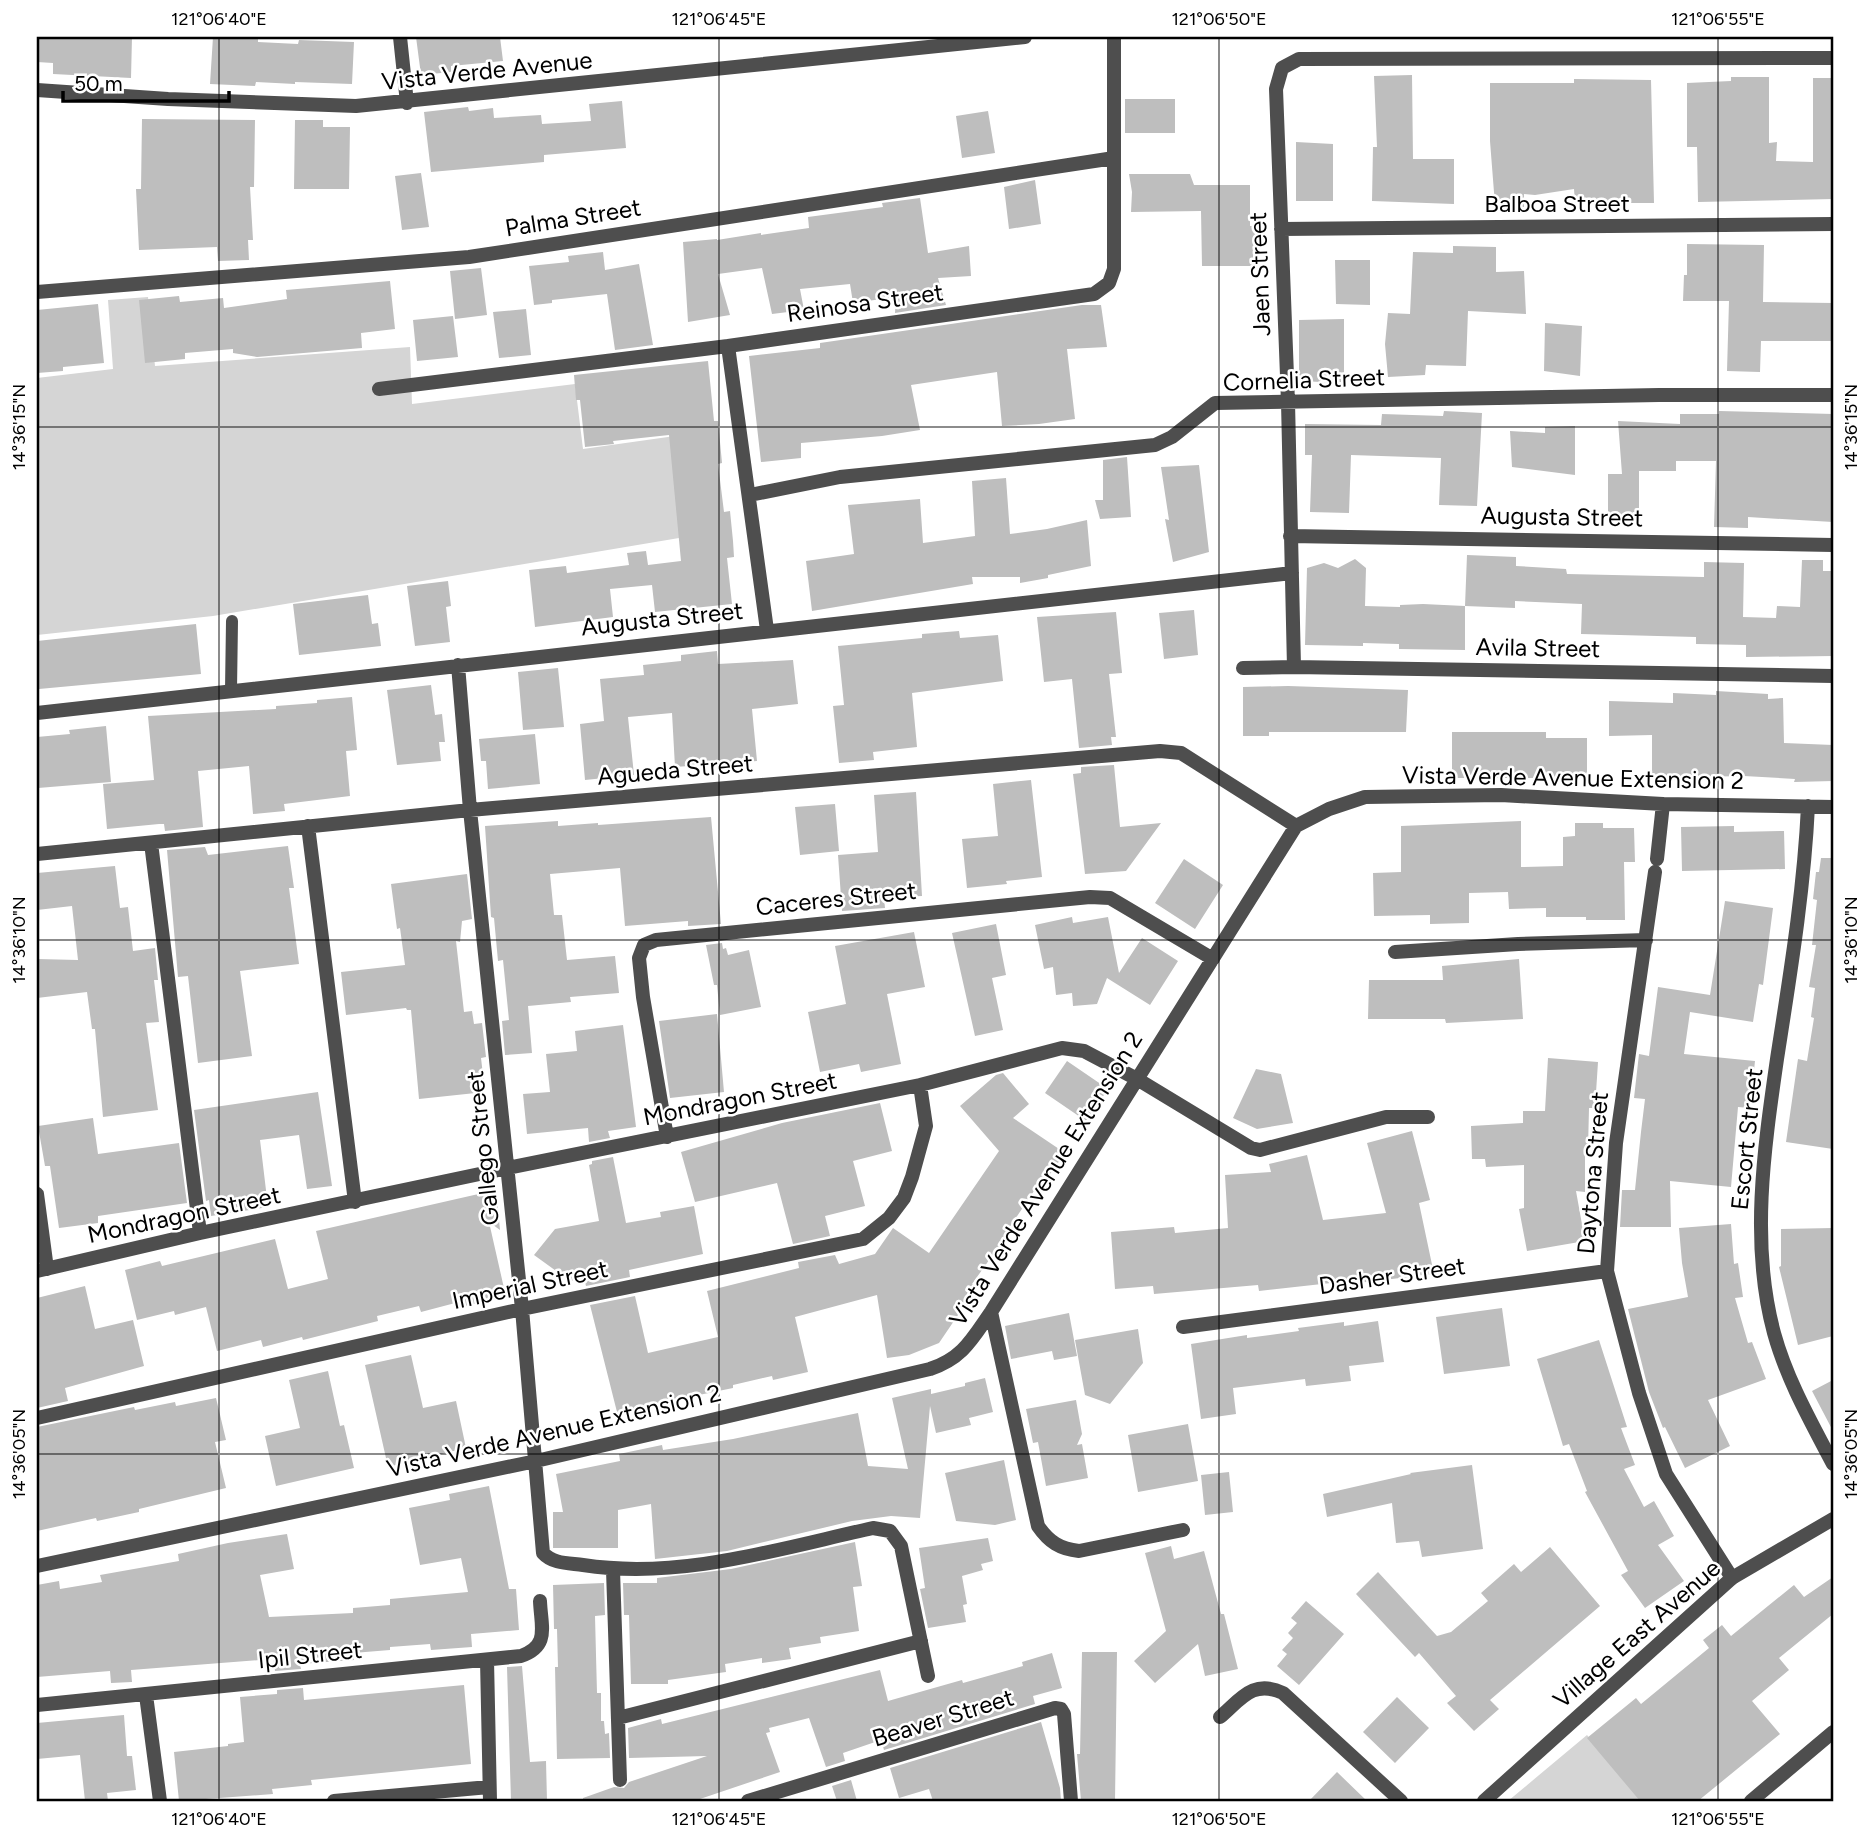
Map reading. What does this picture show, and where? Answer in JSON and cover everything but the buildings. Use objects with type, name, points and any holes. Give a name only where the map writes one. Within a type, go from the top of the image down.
[{"type":"street","points":[[400,37],[407,103]]},
{"type":"street","name":"Vista Verde Avenue","points":[[37,90],[168,99],[356,106],[407,103],[1025,37]]},
{"type":"street","name":"Reinosa Street","points":[[379,388],[728,346],[1094,294],[1108,283],[1114,269],[1114,37]]},
{"type":"street","name":"Jaen Street","points":[[1294,667],[1288,402],[1276,89],[1282,68],[1299,59],[1833,58]]},
{"type":"street","name":"Palma Street","points":[[37,292],[469,257],[1114,158]]},
{"type":"street","name":"Balboa Street","points":[[1281,229],[1833,224]]},
{"type":"street","points":[[728,346],[767,630]]},
{"type":"street","name":"Cornelia Street","points":[[750,495],[841,477],[1155,445],[1172,437],[1215,403],[1659,395],[1833,395]]},
{"type":"street","name":"Augusta Street","points":[[1290,536],[1833,545]]},
{"type":"street","name":"Augusta Street","points":[[37,713],[1292,573]]},
{"type":"street","name":"Gallego Street","points":[[458,665],[470,810],[522,1309],[543,1553],[555,1561],[613,1570],[707,1564],[882,1528],[890,1531],[901,1545],[928,1676]]},
{"type":"street","name":"Avila Street","points":[[1243,668],[1833,676]]},
{"type":"street","name":"Agueda Street","points":[[37,854],[470,810],[1160,751],[1181,753],[1296,827]]},
{"type":"street","name":"Vista Verde Avenue Extension 2","points":[[37,1566],[536,1461],[947,1363],[966,1349],[991,1312],[1296,827],[1329,809],[1365,797],[1501,795],[1663,804],[1833,807]]},
{"type":"street","name":"Daytona Street","points":[[1663,804],[1616,1143],[1607,1271],[1639,1393],[1665,1474],[1732,1578]]},
{"type":"street","name":"Escort Street","points":[[1808,806],[1805,869],[1765,1146],[1760,1236],[1766,1296],[1774,1335],[1800,1402],[1833,1464]]},
{"type":"street","points":[[308,826],[355,1202]]},
{"type":"street","points":[[151,843],[200,1233]]},
{"type":"street","name":"Caceres Street","points":[[667,1137],[639,958],[644,945],[656,940],[1090,897],[1110,898],[1213,959]]},
{"type":"street","points":[[1395,953],[1518,944],[1646,940]]},
{"type":"street","name":"Mondragon Street","points":[[42,1270],[200,1233],[508,1168],[920,1085],[1062,1048],[1084,1051],[1137,1079],[1251,1148],[1260,1150],[1386,1117],[1428,1117]]},
{"type":"street","name":"Imperial Street","points":[[37,1418],[522,1309],[863,1239],[889,1218],[904,1198],[912,1177],[926,1126],[920,1085]]},
{"type":"street","points":[[37,1194],[42,1270]]},
{"type":"street","name":"Dasher Street","points":[[1183,1328],[1607,1271]]},
{"type":"street","points":[[991,1312],[1038,1526],[1045,1536],[1066,1550],[1079,1551],[1183,1530]]},
{"type":"street","name":"Village East Avenue","points":[[1484,1801],[1732,1578],[1833,1519]]},
{"type":"street","points":[[613,1570],[620,1780]]},
{"type":"street","name":"Ipil Street","points":[[37,1705],[521,1656],[536,1650],[541,1643],[540,1601]]},
{"type":"street","points":[[618,1718],[921,1641]]},
{"type":"street","points":[[334,1801],[490,1794],[487,1660]]},
{"type":"street","points":[[1220,1717],[1251,1690],[1266,1688],[1283,1693],[1401,1801]]},
{"type":"street","points":[[146,1695],[160,1801]]},
{"type":"street","name":"Beaver Street","points":[[748,1801],[787,1795],[1057,1708],[1064,1714],[1071,1801]]},
{"type":"street","points":[[1751,1801],[1833,1732]]},
{"type":"lane","points":[[231,690],[232,621]]},
{"type":"shaded area","points":[[148,297],[155,366],[410,347],[412,404],[575,384],[583,449],[675,436],[685,537],[213,616],[37,635],[37,378],[113,369],[108,300]]},
{"type":"shaded area","points":[[1587,1735],[1645,1801],[1508,1801]]}]
